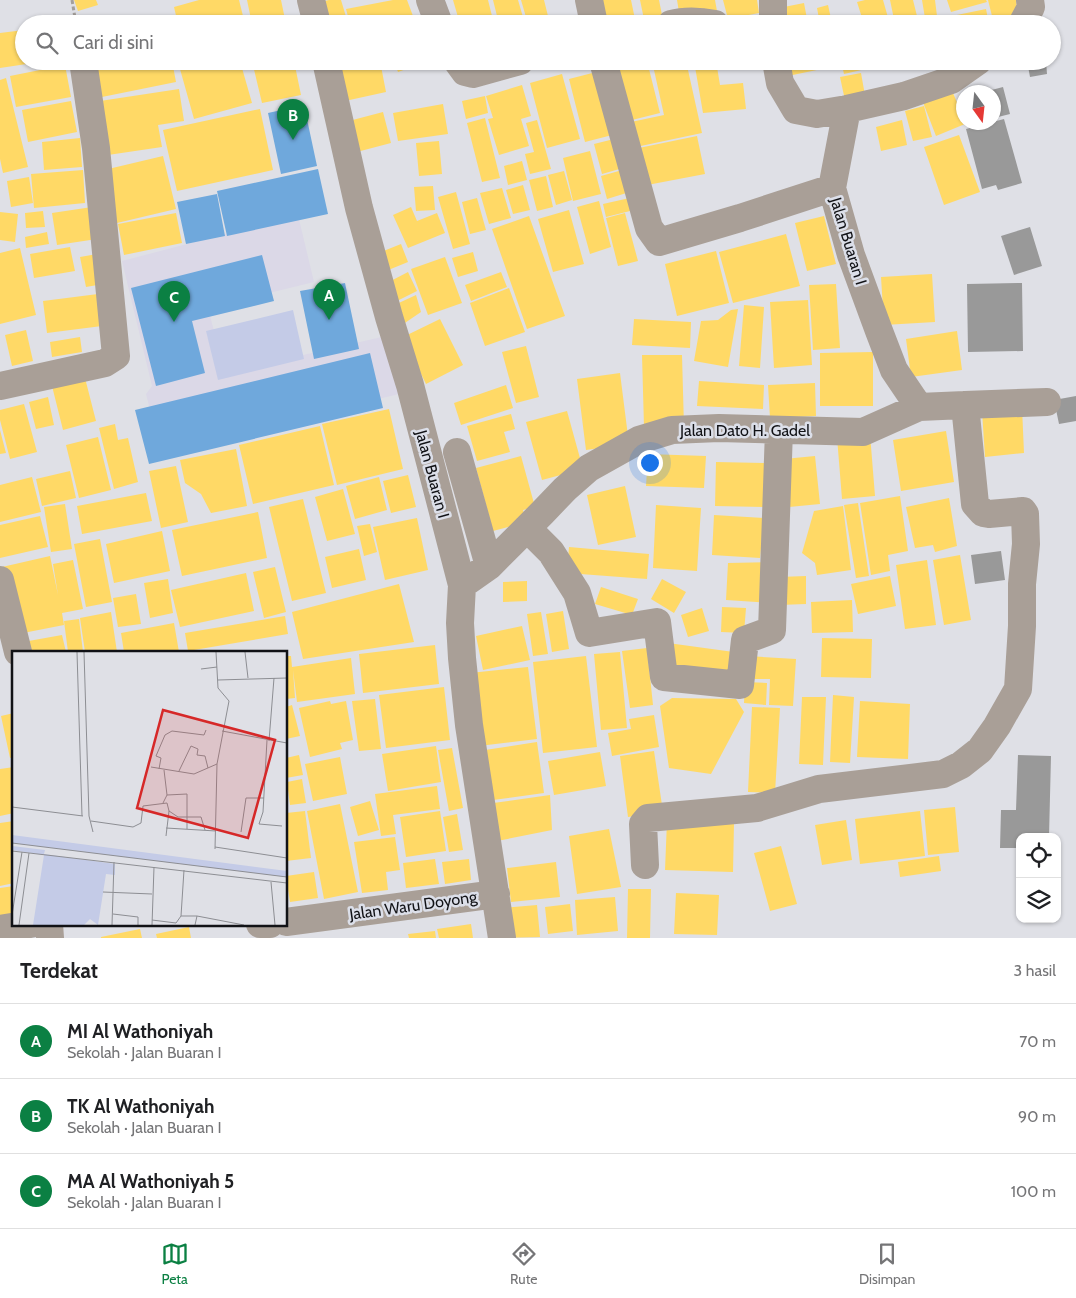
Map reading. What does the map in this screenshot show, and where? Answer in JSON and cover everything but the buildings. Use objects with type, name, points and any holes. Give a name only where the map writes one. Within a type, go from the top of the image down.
[{"type":"street","points":[[311,0],[315,15]]},
{"type":"street","points":[[430,0],[436,15]]},
{"type":"street","points":[[589,0],[592,15]]},
{"type":"street","points":[[773,0],[773,15]]},
{"type":"street","points":[[1027,15],[1031,7],[1030,0]]},
{"type":"street","points":[[0,386],[105,364],[116,356],[96,148],[84,70]]},
{"type":"street","name":"Jalan Buaran I","points":[[328,70],[359,208],[410,385],[462,586],[460,623],[469,725],[496,894]]},
{"type":"street","points":[[464,70],[473,74],[487,70]]},
{"type":"street","points":[[605,70],[649,228],[659,242],[832,188]]},
{"type":"street","points":[[778,70],[780,83],[796,110],[817,114],[904,96],[951,80],[965,70]]},
{"type":"street","name":"Jalan Buaran I","points":[[847,109],[832,188],[851,255],[894,370],[919,408]]},
{"type":"street","name":"Jalan Dato H. Gadel","points":[[462,586],[489,566],[564,489],[589,468],[639,440],[672,430],[719,428],[863,432],[919,408],[965,404],[1048,402]]},
{"type":"street","points":[[645,865],[643,827],[644,822],[648,818],[757,808],[819,789],[943,774],[962,765],[980,750],[998,726],[1018,689],[1026,514],[1023,511],[982,513],[975,504],[965,404]]},
{"type":"street","points":[[528,528],[552,552],[576,593],[589,634],[657,622],[664,677],[740,685],[745,640],[772,630],[779,430]]},
{"type":"street","points":[[457,452],[489,566]]},
{"type":"street","points":[[0,580],[18,651]]},
{"type":"street","name":"Jalan Waru Doyong","points":[[288,922],[496,894],[502,938]]},
{"type":"street","points":[[0,928],[15,926]]},
{"type":"path","points":[[72,0],[74,15]]},
{"type":"shaded area","points":[[298,215],[314,282],[208,308],[225,373],[386,336],[403,393],[161,452],[146,394],[152,386],[122,261]]},
{"type":"shaded area","points":[[293,310],[304,359],[218,380],[206,331]]},
{"type":"place","name":"TK Al Wathoniyah","points":[[293,140]]},
{"type":"place","name":"MI Al Wathoniyah","points":[[329,320]]},
{"type":"place","name":"MA Al Wathoniyah 5","points":[[174,322]]}]
